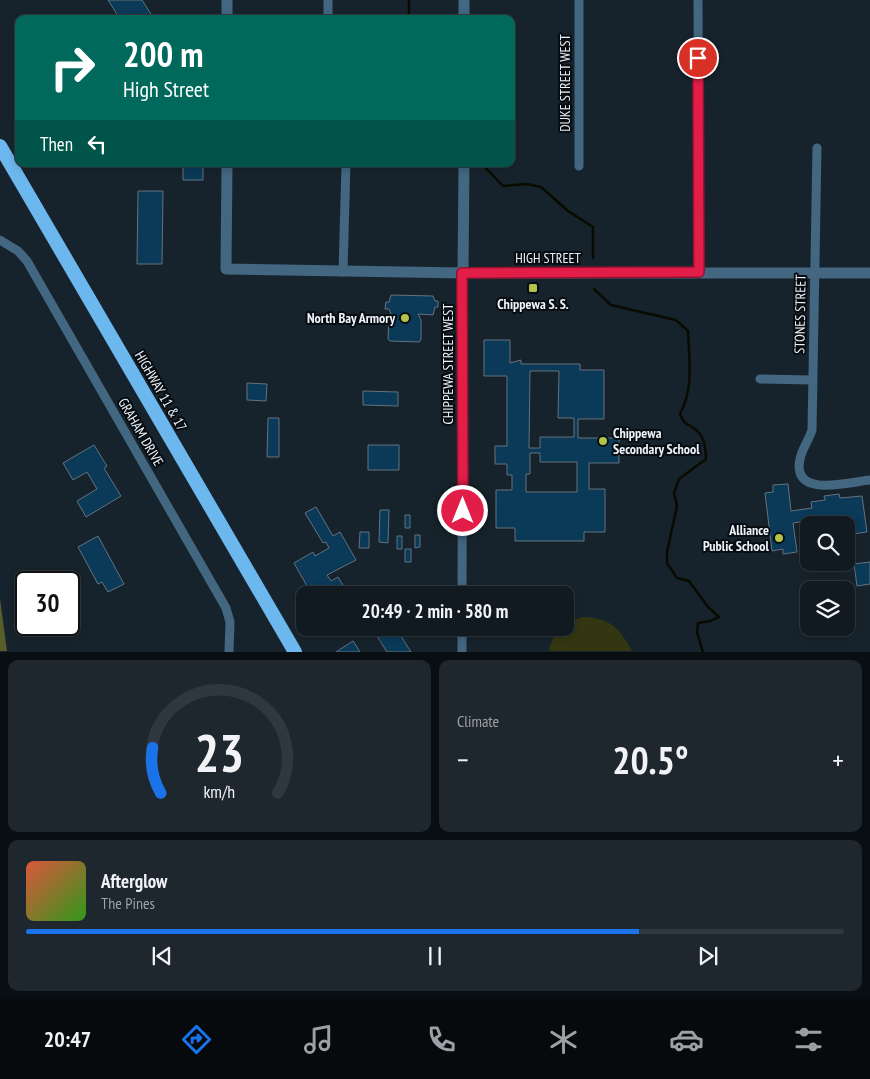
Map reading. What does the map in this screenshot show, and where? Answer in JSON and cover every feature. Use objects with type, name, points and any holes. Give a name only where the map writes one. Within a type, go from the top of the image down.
[{"type":"highway","name":"HIGHWAY 11 & 17","points":[[0,146],[295,652]]},
{"type":"street","points":[[227,15],[228,0]]},
{"type":"street","points":[[328,0],[328,15]]},
{"type":"street","points":[[464,0],[464,15]]},
{"type":"street","name":"DUKE STREET WEST","points":[[579,0],[579,166]]},
{"type":"street","points":[[698,0],[699,272]]},
{"type":"street","name":"STONES STREET","points":[[816,148],[812,430],[799,460],[802,478],[809,484],[819,486],[870,480]]},
{"type":"street","name":"HIGH STREET","points":[[227,167],[226,269],[462,273],[870,273]]},
{"type":"street","points":[[343,272],[346,167]]},
{"type":"street","name":"CHIPPEWA STREET WEST","points":[[462,586],[464,167]]},
{"type":"street","name":"GRAHAM DRIVE","points":[[0,240],[18,251],[27,261],[226,608],[230,622],[229,652]]},
{"type":"street","points":[[760,379],[812,380]]},
{"type":"street","points":[[462,636],[462,652]]},
{"type":"green space","points":[[0,599],[7,651],[0,651]]},
{"type":"green space","points":[[583,617],[607,622],[618,630],[632,651],[549,651],[555,636],[574,636],[574,620]]},
{"type":"building","points":[[108,0],[142,0],[151,15],[117,15]]},
{"type":"building","points":[[183,167],[203,167],[203,180],[183,180]]},
{"type":"building","points":[[138,191],[163,191],[162,264],[137,264]]},
{"type":"building","name":"North Bay Armory","points":[[391,295],[433,296],[435,301],[438,301],[438,307],[435,307],[433,315],[418,314],[421,320],[421,340],[419,342],[390,341],[388,339],[391,314],[389,309],[385,309],[386,302],[389,302]]},
{"type":"building","points":[[484,340],[510,340],[510,363],[521,360],[521,364],[580,364],[580,370],[604,370],[604,419],[578,419],[578,438],[619,438],[619,463],[589,463],[589,489],[605,489],[605,532],[584,532],[584,541],[515,541],[515,528],[496,528],[496,490],[512,490],[512,475],[507,475],[507,464],[495,464],[495,446],[507,446],[507,376],[484,376]],"holes":[[[530,371],[559,371],[558,418],[574,418],[574,437],[540,437],[540,448],[529,448]],[[530,453],[540,453],[540,462],[577,462],[577,492],[526,492],[526,474],[530,474]]]},
{"type":"building","points":[[247,383],[267,384],[266,401],[247,400]]},
{"type":"building","points":[[363,391],[398,392],[398,406],[363,405]]},
{"type":"building","points":[[268,418],[279,418],[279,457],[267,457]]},
{"type":"building","points":[[94,445],[107,466],[104,468],[121,496],[86,517],[77,501],[97,489],[87,472],[73,480],[63,463]]},
{"type":"building","points":[[368,445],[399,445],[399,470],[368,470]]},
{"type":"building","points":[[788,484],[791,511],[812,508],[811,502],[825,500],[824,496],[839,494],[840,498],[862,496],[867,532],[855,534],[855,516],[800,516],[800,522],[793,523],[797,552],[783,554],[783,549],[772,551],[765,493],[773,492],[773,485]]},
{"type":"building","points":[[316,507],[333,536],[340,532],[356,560],[327,575],[331,581],[338,577],[343,586],[307,586],[294,563],[313,552],[315,556],[329,548],[326,542],[323,543],[305,513]]},
{"type":"building","points":[[380,510],[389,510],[388,543],[379,542]]},
{"type":"building","points":[[405,515],[410,515],[410,528],[405,528]]},
{"type":"building","points":[[360,532],[369,532],[369,548],[359,548]]},
{"type":"building","points":[[415,535],[420,535],[420,547],[415,548]]},
{"type":"building","points":[[98,536],[124,584],[108,592],[102,582],[98,584],[78,547]]},
{"type":"building","points":[[397,536],[402,536],[402,549],[397,549]]},
{"type":"building","points":[[405,549],[411,549],[411,562],[405,562]]},
{"type":"building","points":[[870,562],[870,584],[857,586],[855,564]]},
{"type":"building","points":[[377,636],[401,636],[411,652],[387,652]]},
{"type":"building","points":[[353,641],[360,652],[336,652]]},
{"type":"waterway","points":[[409,0],[409,15]]},
{"type":"waterway","points":[[485,167],[503,186],[527,184],[541,187],[568,211],[593,227],[593,258]]},
{"type":"waterway","points":[[594,289],[611,305],[676,320],[688,331],[689,384],[680,414],[685,423],[696,430],[701,436],[705,447],[706,459],[679,479],[674,493],[677,506],[667,552],[667,563],[677,578],[689,581],[708,607],[719,617],[698,623],[697,632],[703,652]]},
{"type":"place","name":"Chippewa S. S.","points":[[533,288]]},
{"type":"place","name":"North Bay Armory","points":[[405,318]]},
{"type":"place","name":"Chippewa Secondary School","points":[[603,441]]},
{"type":"place","name":"Alliance Public School","points":[[779,538]]},
{"type":"route","points":[[463,511],[462,273],[699,272],[698,58]]}]
